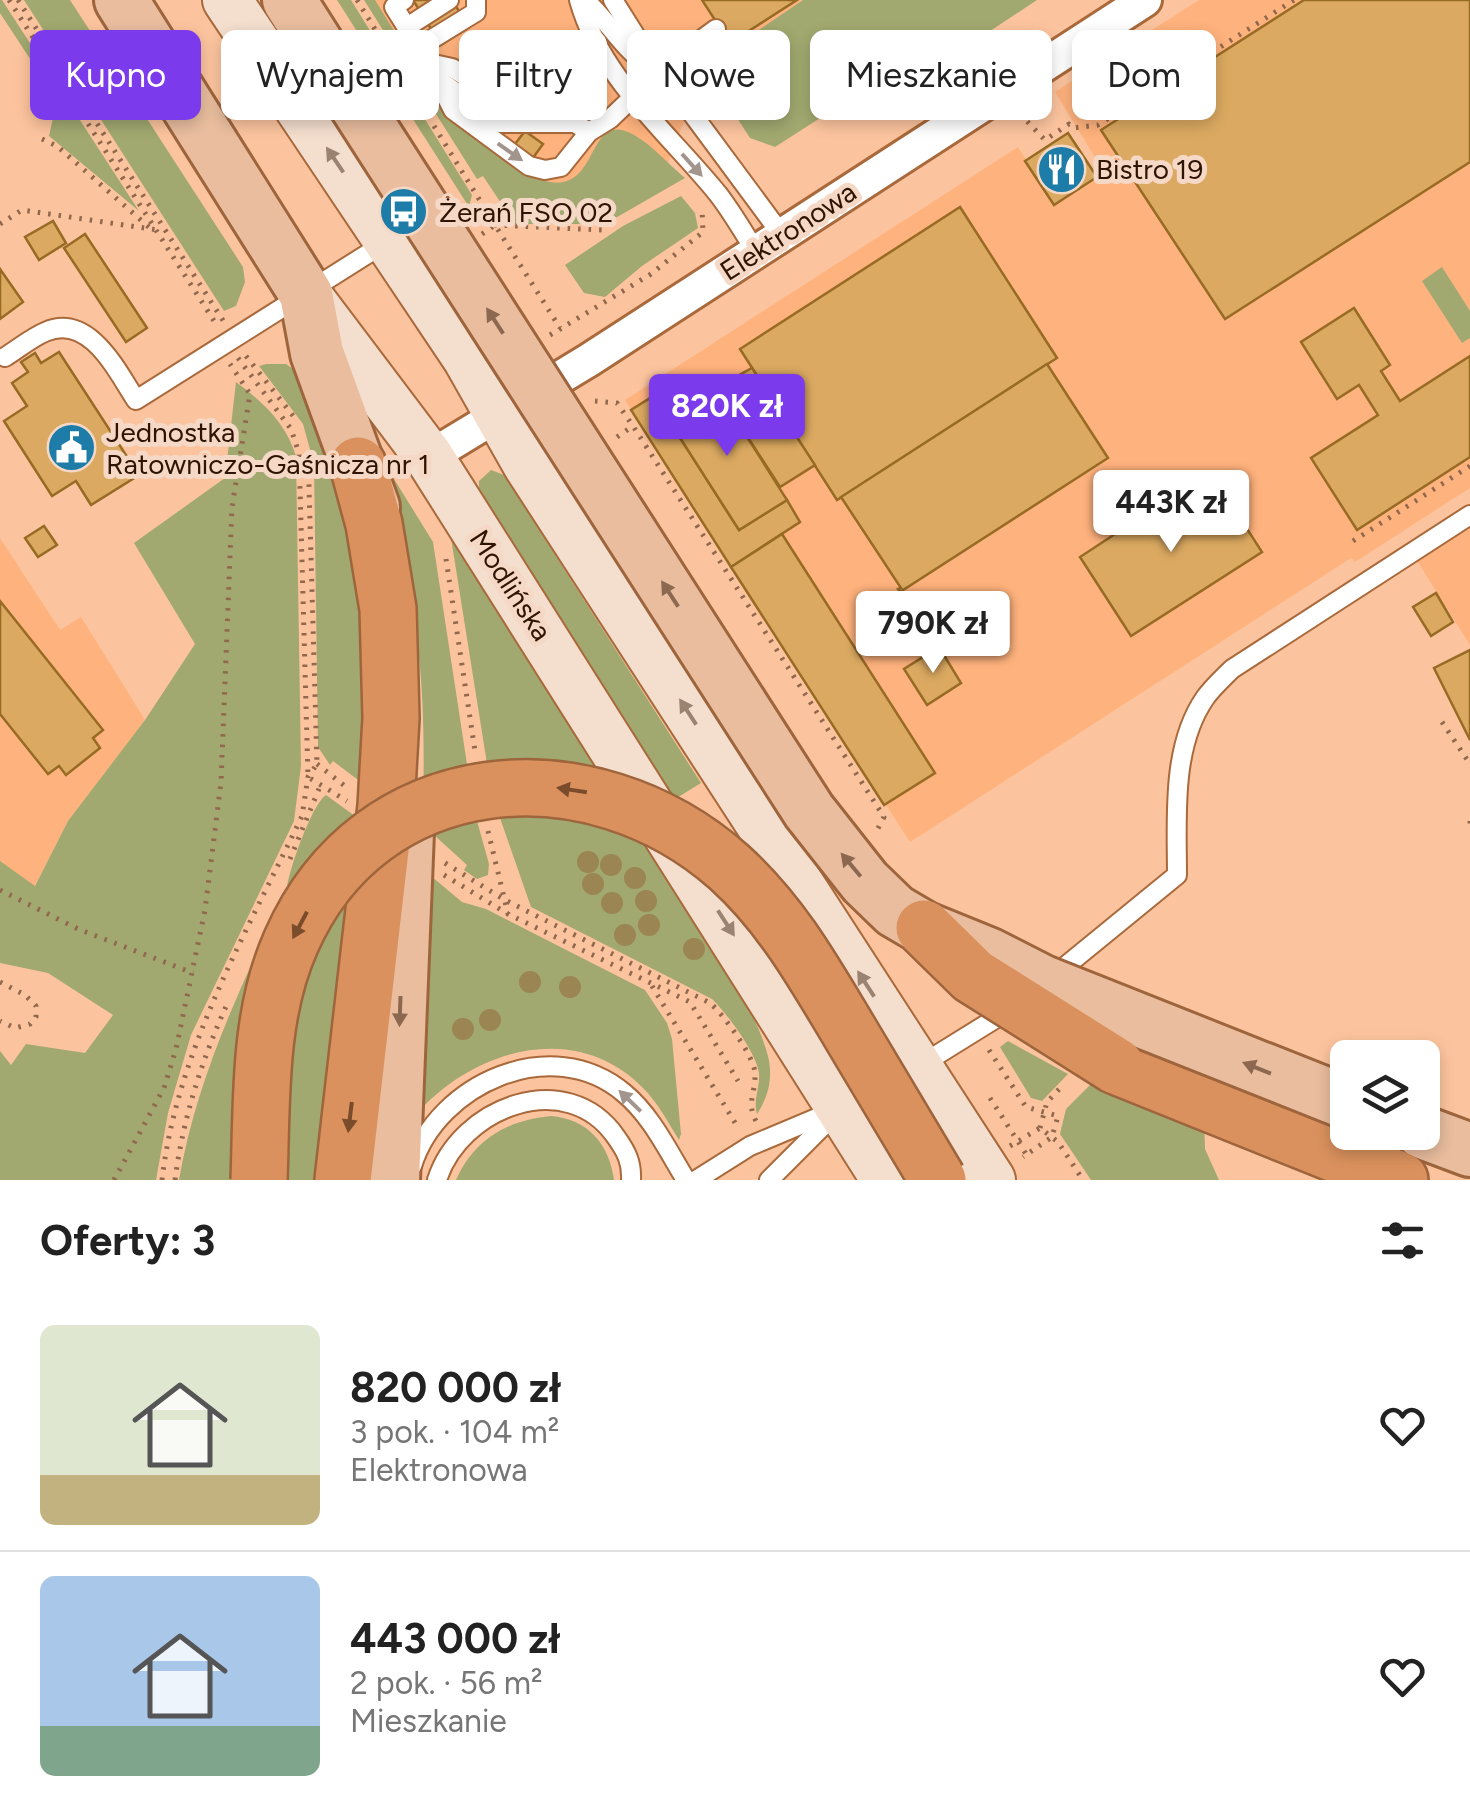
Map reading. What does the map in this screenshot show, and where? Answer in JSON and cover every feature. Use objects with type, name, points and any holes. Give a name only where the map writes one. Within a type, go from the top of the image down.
[{"type":"highway","points":[[343,1180],[386,806],[391,718],[388,609],[374,524],[358,465]]},
{"type":"highway","points":[[259,1180],[262,1075],[271,1002],[290,944],[314,900],[349,858],[402,820],[468,794],[536,786],[597,794],[664,820],[701,844],[752,889],[805,957],[938,1180]]},
{"type":"highway","points":[[924,928],[973,976],[1116,1066],[1400,1180]]},
{"type":"main road","name":"Modlińska","points":[[121,0],[306,294],[429,457],[857,1099],[886,1180]]},
{"type":"main road","points":[[227,0],[468,358],[526,464],[919,1066],[1008,1162]]},
{"type":"main road","points":[[289,0],[810,811],[865,882],[895,911],[924,928],[1043,982],[1330,1096]]},
{"type":"main road","points":[[306,294],[317,353],[358,465],[388,564],[405,666],[410,771],[393,1180]]},
{"type":"main road","points":[[1440,1139],[1470,1150]]},
{"type":"street","name":"Elektronowa","points":[[429,457],[769,244],[1145,0]]},
{"type":"lane","points":[[407,27],[449,0]]},
{"type":"lane","points":[[439,34],[476,12],[476,0]]},
{"type":"lane","points":[[582,0],[604,17],[627,49]]},
{"type":"lane","points":[[582,0],[586,24],[627,90]]},
{"type":"lane","points":[[613,0],[631,30]]},
{"type":"lane","points":[[396,2],[409,30]]},
{"type":"lane","points":[[439,70],[452,68],[477,83],[515,85],[582,127]]},
{"type":"lane","points":[[439,76],[500,123],[582,127],[610,119],[657,126]]},
{"type":"lane","points":[[439,83],[453,110],[529,166],[545,170],[561,166],[582,127]]},
{"type":"lane","points":[[610,119],[627,103]]},
{"type":"lane","points":[[652,120],[769,244]]},
{"type":"lane","points":[[688,120],[769,244]]},
{"type":"lane","points":[[5,357],[46,330],[64,328],[81,332],[104,352],[136,400],[389,241]]},
{"type":"lane","points":[[696,1180],[750,1146],[857,1099],[977,1032],[1080,956],[1176,875],[1178,791],[1188,735],[1204,699],[1232,669],[1470,516]]},
{"type":"lane","points":[[408,1180],[417,1150],[450,1104],[491,1079],[544,1066],[592,1074],[624,1092],[640,1109],[686,1180]]},
{"type":"lane","points":[[769,1180],[857,1099]]},
{"type":"lane","points":[[437,1180],[449,1153],[463,1135],[483,1120],[507,1107],[561,1100],[599,1116],[628,1155],[631,1180]]},
{"type":"path","points":[[18,0],[166,232],[227,343],[250,394],[232,507],[221,782],[206,910],[164,1088],[114,1180]]},
{"type":"path","points":[[1026,120],[1045,140],[1069,124],[1073,128],[1098,126],[1294,0]]},
{"type":"path","points":[[42,139],[57,146],[152,230]]},
{"type":"path","points":[[719,195],[700,211],[703,232],[652,274],[544,339],[586,400],[617,403],[633,426],[884,818],[874,835],[884,849]]},
{"type":"path","points":[[0,224],[22,210],[166,232]]},
{"type":"path","points":[[495,225],[560,328]]},
{"type":"path","points":[[227,343],[301,429]]},
{"type":"path","points":[[617,436],[633,426]]},
{"type":"path","points":[[306,446],[317,764],[308,777]]},
{"type":"path","points":[[1353,541],[1470,466]]},
{"type":"path","points":[[444,544],[476,756]]},
{"type":"path","points":[[1442,722],[1470,764]]},
{"type":"path","points":[[162,1180],[174,1110],[198,1036],[302,816],[308,777],[306,757]]},
{"type":"path","points":[[317,764],[354,793]]},
{"type":"path","points":[[308,777],[348,802]]},
{"type":"path","points":[[1470,822],[1470,830]]},
{"type":"path","points":[[488,830],[508,914]]},
{"type":"path","points":[[436,858],[506,900],[701,997],[718,1010],[753,1064],[750,1104],[756,1120]]},
{"type":"path","points":[[432,865],[459,886],[508,914],[690,1002],[738,1081]]},
{"type":"path","points":[[0,890],[78,929],[193,973]]},
{"type":"path","points":[[0,982],[25,995],[36,1006],[36,1017],[30,1024],[15,1028],[0,1022]]},
{"type":"path","points":[[650,983],[742,1133]]},
{"type":"path","points":[[977,1032],[1026,1106],[1058,1116],[1052,1137],[1008,1162]]},
{"type":"path","points":[[176,1178],[206,1050]]},
{"type":"path","points":[[990,1098],[1018,1142]]},
{"type":"path","points":[[1008,1162],[1018,1142],[1040,1128],[1052,1137],[1084,1180]]},
{"type":"path","points":[[1008,1162],[1018,1142]]},
{"type":"path","points":[[166,1152],[176,1178]]},
{"type":"shaded area","points":[[367,0],[803,0],[759,30],[627,30],[627,120],[685,120],[666,168],[585,218],[439,111],[439,30],[386,30]]},
{"type":"shaded area","points":[[1199,0],[1470,0],[1470,488],[1355,562],[1351,558],[910,842],[625,400],[1018,147],[1054,205],[1104,172],[1072,120],[1216,120],[1216,30],[1152,30]]},
{"type":"shaded area","points":[[1072,81],[1072,120],[1055,92]]},
{"type":"shaded area","points":[[1470,525],[1470,645],[1416,559]]},
{"type":"shaded area","points":[[0,538],[60,630],[81,617],[145,720],[68,821],[34,887],[0,861]]},
{"type":"green space","points":[[2,0],[30,43],[30,59],[0,13]]},
{"type":"green space","points":[[24,0],[70,0],[89,30],[43,30]]},
{"type":"green space","points":[[337,0],[351,0],[370,30],[356,30]]},
{"type":"green space","points":[[364,0],[375,0],[393,30],[383,30]]},
{"type":"green space","points":[[803,0],[1037,0],[992,30],[810,30],[810,120],[817,120],[775,147],[750,138],[738,120],[790,120],[790,30],[759,30]]},
{"type":"green space","points":[[439,104],[542,180],[561,182],[574,178],[605,134],[614,130],[628,132],[643,141],[685,178],[605,224],[515,224],[483,176],[477,179],[439,119]]},
{"type":"green space","points":[[53,120],[80,120],[139,211],[49,136]]},
{"type":"green space","points":[[101,120],[148,120],[243,267],[245,282],[236,306],[224,311]]},
{"type":"green space","points":[[414,120],[425,120],[472,195],[469,207]]},
{"type":"green space","points":[[681,196],[695,213],[698,228],[605,297],[584,293],[565,265],[623,226]]},
{"type":"green space","points":[[1442,267],[1470,311],[1470,338],[1462,343],[1422,281]]},
{"type":"green space","points":[[286,364],[303,376],[361,563],[370,789],[333,761],[330,765],[318,747],[314,464],[303,424],[259,366]]},
{"type":"green space","points":[[236,382],[272,414],[296,456],[301,766],[294,821],[191,1035],[168,1113],[156,1180],[0,1180],[0,1051],[11,1065],[26,1044],[85,1053],[113,1015],[48,973],[0,963],[0,861],[35,886],[68,821],[145,720],[195,644],[134,543],[225,478]]},
{"type":"green space","points":[[381,458],[433,542],[474,810],[489,864],[488,875],[477,879],[423,825],[423,709],[417,640]]},
{"type":"green space","points":[[491,470],[504,475],[701,783],[675,799],[479,492],[479,481]]},
{"type":"green space","points":[[451,538],[750,1012],[761,1034],[770,1071],[767,1093],[757,1114],[757,1066],[740,1034],[712,999],[531,907],[492,795]]},
{"type":"green space","points":[[326,795],[359,819],[325,1180],[179,1180],[209,1067],[287,888],[308,824]]},
{"type":"green space","points":[[419,866],[462,902],[486,909],[645,990],[667,1023],[672,1039],[679,1140],[643,1088],[617,1067],[589,1054],[559,1049],[529,1050],[499,1058],[444,1088],[421,1109]]},
{"type":"green space","points":[[1008,1041],[1068,1074],[1042,1101],[1031,1098],[1000,1047]]},
{"type":"green space","points":[[1091,1084],[1204,1121],[1205,1149],[1219,1180],[1091,1180],[1060,1134],[1066,1109]]},
{"type":"green space","points":[[551,1116],[576,1122],[594,1136],[607,1155],[614,1180],[456,1180],[472,1153],[494,1134],[521,1122]]},
{"type":"building","points":[[413,0],[452,0],[469,27],[441,45],[439,30],[432,30]]},
{"type":"building","points":[[702,0],[797,0],[750,30],[722,30]]},
{"type":"building","points":[[1304,0],[1470,0],[1470,162],[1225,319],[1101,130],[1117,120],[1216,120],[1216,56]]},
{"type":"building","points":[[525,131],[543,144],[530,162],[512,148]]},
{"type":"building","name":"Bistro 19","points":[[1068,133],[1097,177],[1054,205],[1025,161]]},
{"type":"building","points":[[960,207],[1057,358],[837,500],[740,349]]},
{"type":"building","points":[[53,221],[66,243],[39,260],[25,237]]},
{"type":"building","points":[[85,234],[147,328],[126,342],[64,248]]},
{"type":"building","points":[[0,269],[23,302],[0,319]]},
{"type":"building","points":[[1354,308],[1390,365],[1381,371],[1400,401],[1470,356],[1470,457],[1357,530],[1311,458],[1378,415],[1359,385],[1337,399],[1301,342]]},
{"type":"building","name":"Jednostka Ratowniczo-Gaśnicza nr 1","points":[[59,352],[139,475],[91,505],[76,481],[52,496],[4,421],[27,406],[12,383],[28,372],[21,362],[35,353],[41,363]]},
{"type":"building","points":[[1047,364],[1108,458],[900,592],[841,497]]},
{"type":"building","points":[[752,368],[815,465],[780,487],[716,388]]},
{"type":"building","points":[[679,380],[693,403],[668,419],[739,530],[787,500],[800,522],[731,567],[631,410]]},
{"type":"building","points":[[716,388],[787,500],[739,530],[668,419]]},
{"type":"building","points":[[1211,473],[1262,552],[1131,636],[1080,557],[1144,515],[1149,523],[1154,519],[1150,513]]},
{"type":"building","points":[[44,526],[57,545],[38,557],[25,538]]},
{"type":"building","points":[[782,534],[935,773],[884,805],[731,567]]},
{"type":"building","points":[[1436,593],[1453,622],[1431,636],[1413,607]]},
{"type":"building","points":[[0,601],[103,730],[93,738],[100,748],[66,775],[59,766],[48,774],[0,714]]},
{"type":"building","points":[[939,647],[961,683],[927,705],[904,669]]},
{"type":"building","points":[[1470,650],[1470,740],[1434,668]]},
{"type":"place","name":"Bistro 19","points":[[1061,169]]},
{"type":"place","name":"Żerań FSO 02","points":[[404,212]]},
{"type":"place","name":"Jednostka Ratowniczo-Gaśnicza nr 1","points":[[71,448]]}]
